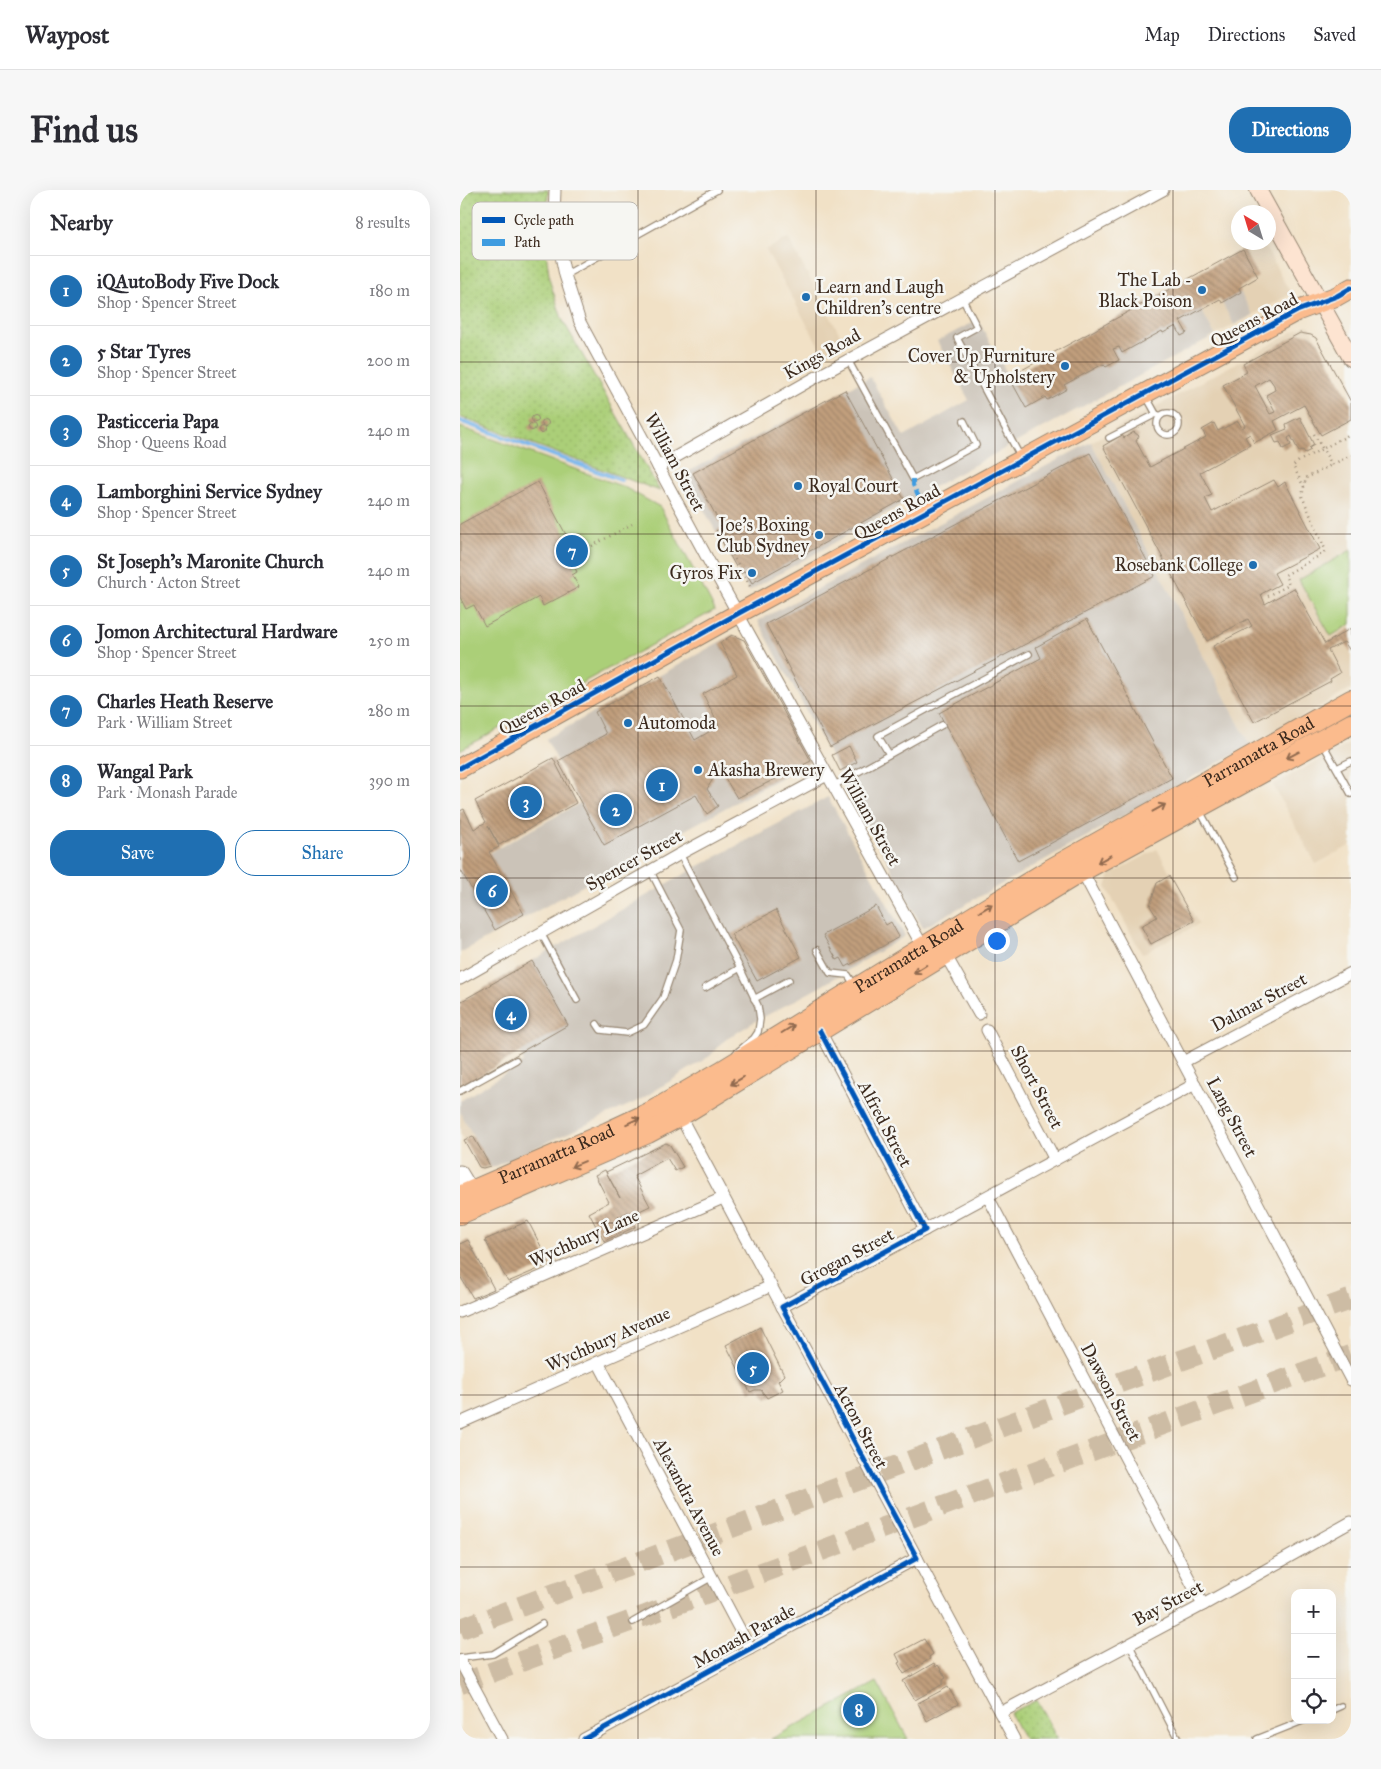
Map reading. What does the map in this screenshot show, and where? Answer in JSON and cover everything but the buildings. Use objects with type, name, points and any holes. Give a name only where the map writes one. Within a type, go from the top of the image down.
[{"type":"highway","name":"Parramatta Road","points":[[465,1194],[651,1112],[720,1072],[1057,865],[1351,700]]},
{"type":"highway","name":"Parramatta Road","points":[[460,1214],[648,1133],[680,1116],[1082,871],[1351,724]]},
{"type":"main road","points":[[1258,190],[1351,358]]},
{"type":"main road","name":"Queens Road","points":[[460,768],[739,613],[1297,311],[1337,296],[1351,288]]},
{"type":"street","name":"Kings Road","points":[[658,468],[848,360],[1163,190]]},
{"type":"street","name":"William Street","points":[[562,260],[580,322],[658,468],[923,947]]},
{"type":"street","name":"Spencer Street","points":[[460,978],[650,870],[827,775]]},
{"type":"street","name":"Lang Street","points":[[1082,871],[1351,1380]]},
{"type":"street","points":[[945,954],[979,1014]]},
{"type":"street","name":"Dalmar Street","points":[[1183,1062],[1351,973]]},
{"type":"street","name":"Short Street","points":[[987,1030],[1055,1160]]},
{"type":"street","name":"Alfred Street","points":[[820,1031],[925,1230]]},
{"type":"street","name":"Grogan Street","points":[[782,1307],[1195,1084]]},
{"type":"street","name":"Acton Street","points":[[680,1116],[1014,1739]]},
{"type":"street","points":[[460,1173],[465,1194]]},
{"type":"street","name":"Dawson Street","points":[[988,1197],[1203,1604]]},
{"type":"street","name":"Wychbury Lane","points":[[460,1312],[723,1198]]},
{"type":"street","name":"Wychbury Avenue","points":[[460,1423],[771,1286]]},
{"type":"street","name":"Alexandra Avenue","points":[[598,1362],[750,1649]]},
{"type":"street","name":"Bay Street","points":[[1000,1713],[1351,1522]]},
{"type":"street","name":"Monash Parade","points":[[584,1739],[917,1558]]},
{"type":"street","points":[[460,1659],[502,1739]]},
{"type":"lane","points":[[638,234],[718,190]]},
{"type":"lane","points":[[565,275],[592,260]]},
{"type":"lane","points":[[962,298],[976,327],[957,338],[1023,460]]},
{"type":"lane","points":[[848,360],[913,479],[976,445],[964,421]]},
{"type":"lane","points":[[1109,438],[1158,415],[1170,413],[1176,416],[1180,423],[1175,433],[1168,435],[1161,433],[1157,426],[1158,415],[1145,394]]},
{"type":"lane","points":[[889,754],[878,736],[1029,654]]},
{"type":"lane","points":[[833,786],[942,725]]},
{"type":"lane","points":[[1320,740],[1351,794]]},
{"type":"lane","points":[[1337,768],[1351,761]]},
{"type":"lane","points":[[1198,807],[1236,877]]},
{"type":"lane","points":[[680,854],[758,1006],[760,1018],[758,1032],[754,1038],[740,1048],[720,1072]]},
{"type":"lane","points":[[597,1024],[601,1030],[627,1033],[644,1025],[663,998],[676,960],[681,930],[650,870]]},
{"type":"lane","points":[[541,933],[577,1000]]},
{"type":"lane","points":[[817,950],[830,973],[848,975],[856,988]]},
{"type":"lane","points":[[705,988],[740,968]]},
{"type":"lane","points":[[754,999],[790,980]]},
{"type":"lane","points":[[460,1091],[516,1060]]},
{"type":"lane","points":[[632,1622],[712,1577]]},
{"type":"lane","points":[[460,1659],[492,1654],[542,1624]]},
{"type":"lane","points":[[1129,1644],[1178,1739]]},
{"type":"lane","points":[[1336,1708],[1341,1706]]},
{"type":"lane","points":[[1258,1739],[1295,1724]]},
{"type":"path","points":[[1304,487],[1293,466],[1298,461],[1351,433]]},
{"type":"path","points":[[1314,434],[1332,465]]},
{"type":"path","points":[[1268,596],[1289,584],[1285,575],[1324,553],[1325,549],[1302,496],[1306,478],[1351,455]]},
{"type":"path","points":[[570,558],[632,524]]},
{"type":"path","points":[[725,534],[722,536],[733,552],[748,584]]},
{"type":"shaded area","name":"Learn and Laugh Children's centre","points":[[788,238],[845,344],[824,355],[766,250]]},
{"type":"shaded area","points":[[1242,250],[1267,250],[1291,294],[1253,315],[1223,260]]},
{"type":"shaded area","points":[[1223,260],[1253,315],[1234,325],[1204,270]]},
{"type":"shaded area","points":[[1204,270],[1234,325],[1215,335],[1185,280]]},
{"type":"shaded area","points":[[1185,280],[1215,335],[913,498],[749,591],[684,474],[870,377],[904,437],[969,400],[937,341],[978,320],[1009,377]]},
{"type":"shaded area","name":"Rosebank College","points":[[1306,325],[1310,326],[1351,402],[1351,689],[1250,745],[1091,442]]},
{"type":"shaded area","points":[[1091,442],[1250,745],[923,928],[758,621]]},
{"type":"shaded area","points":[[732,635],[744,640],[811,761],[460,953],[460,869],[580,803],[546,739]]},
{"type":"shaded area","points":[[1351,743],[1351,845],[1316,864],[1273,785]]},
{"type":"shaded area","points":[[828,797],[905,936],[818,988],[754,1022],[725,1040],[710,1056],[640,1100],[491,1168],[460,1112],[460,1101],[524,1062],[520,1053],[460,1002],[695,868]]},
{"type":"shaded area","points":[[1157,849],[1199,924],[1142,954],[1106,887],[1110,875]]},
{"type":"shaded area","points":[[460,1112],[491,1168],[481,1171],[460,1133]]},
{"type":"green space","points":[[460,190],[548,190],[548,202],[472,202],[472,260],[547,260],[550,282],[562,319],[660,491],[460,417]]},
{"type":"green space","points":[[460,427],[624,487],[660,507],[715,610],[460,750]]},
{"type":"green space","points":[[1351,550],[1351,624],[1331,636],[1299,580]]},
{"type":"green space","points":[[877,1682],[908,1739],[771,1739]]},
{"type":"green space","points":[[1037,1700],[1057,1739],[1024,1739],[1010,1713]]},
{"type":"waterway","points":[[460,421],[621,480]]},
{"type":"tunnel","points":[[460,1629],[1113,1385],[1351,1299]]},
{"type":"tunnel","points":[[460,1684],[1351,1355]]},
{"type":"marked path","points":[[913,479],[913,485],[920,499]]},
{"type":"cycle path","points":[[460,768],[739,613],[1297,311],[1337,296],[1351,288]]},
{"type":"cycle path","points":[[584,1739],[917,1558],[782,1307],[925,1230],[820,1031]]},
{"type":"place","name":"The Lab - Black Poison","points":[[1202,290]]},
{"type":"place","name":"Learn and Laugh Children's centre","points":[[806,297]]},
{"type":"place","name":"Cover Up Furniture & Upholstery","points":[[1065,366]]},
{"type":"place","name":"Royal Court","points":[[798,486]]},
{"type":"place","name":"Joe's Boxing Club Sydney","points":[[819,535]]},
{"type":"place","name":"Charles Heath Reserve","points":[[572,551]]},
{"type":"place","name":"Rosebank College","points":[[1253,565]]},
{"type":"place","name":"Gyros Fix","points":[[752,573]]},
{"type":"place","name":"Automoda","points":[[628,723]]},
{"type":"place","name":"Akasha Brewery","points":[[698,770]]},
{"type":"place","name":"iQAutoBody Five Dock","points":[[662,785]]},
{"type":"place","name":"Pasticceria Papa","points":[[526,802]]},
{"type":"place","name":"5 Star Tyres","points":[[616,810]]},
{"type":"place","name":"Jomon Architectural Hardware","points":[[492,891]]},
{"type":"place","name":"Lamborghini Service Sydney","points":[[511,1014]]},
{"type":"place","name":"St Joseph's Maronite Church","points":[[753,1368]]},
{"type":"place","name":"Wangal Park","points":[[859,1710]]}]
